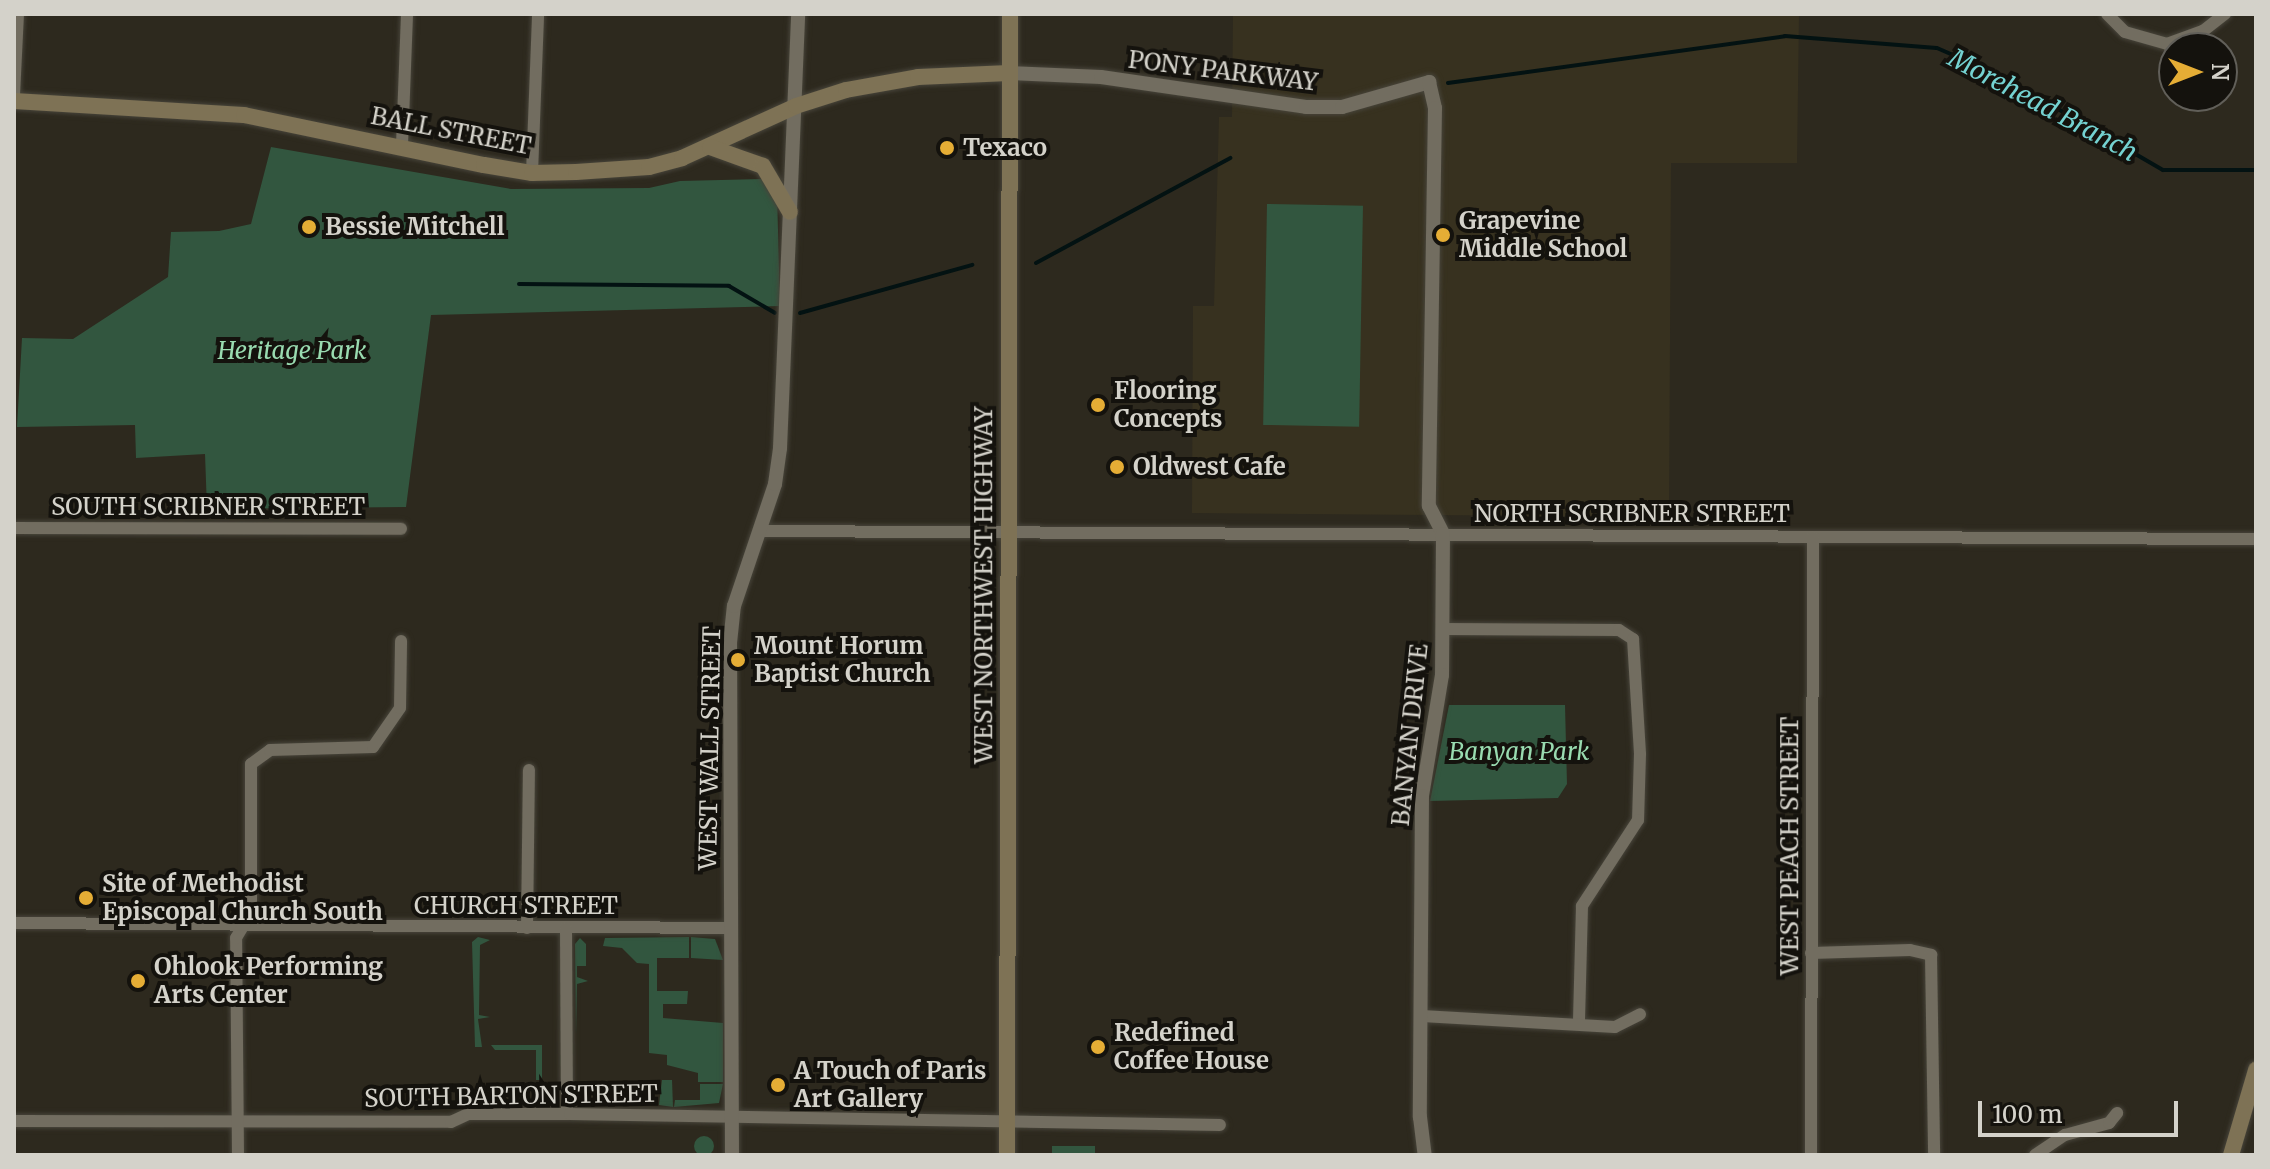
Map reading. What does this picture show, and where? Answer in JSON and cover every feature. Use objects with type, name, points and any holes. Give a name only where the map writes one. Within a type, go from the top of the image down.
[{"type":"main road","name":"WEST NORTHWEST HIGHWAY","points":[[1006,1153],[1010,14]]},
{"type":"main road","name":"BALL STREET","points":[[14,98],[210,111],[402,145],[532,173],[649,167],[710,147],[796,106],[918,77],[1009,73]]},
{"type":"main road","points":[[710,147],[763,166],[790,212]]},
{"type":"main road","points":[[2231,1155],[2256,1070]]},
{"type":"street","points":[[14,98],[18,14]]},
{"type":"street","points":[[402,145],[407,14]]},
{"type":"street","points":[[532,173],[538,14]]},
{"type":"street","name":"WEST WALL STREET","points":[[732,1155],[730,643],[734,606],[760,531],[780,448],[798,14]]},
{"type":"street","points":[[2107,14],[2125,32],[2167,44],[2203,31],[2225,14]]},
{"type":"street","name":"PONY PARKWAY","points":[[1009,73],[1101,77],[1306,107],[1342,107],[1429,82]]},
{"type":"street","name":"BANYAN DRIVE","points":[[1425,1155],[1420,1117],[1422,796],[1440,700],[1443,629],[1443,534],[1429,506],[1435,108],[1429,82]]},
{"type":"street","name":"SOUTH SCRIBNER STREET","points":[[14,528],[401,529]]},
{"type":"street","points":[[760,531],[1007,530]]},
{"type":"street","name":"NORTH SCRIBNER STREET","points":[[1007,530],[2256,539]]},
{"type":"street","name":"WEST PEACH STREET","points":[[1811,1155],[1813,537]]},
{"type":"street","points":[[1443,629],[1619,630],[1633,639],[1640,754],[1638,820],[1582,906],[1579,1022]]},
{"type":"street","points":[[238,1155],[236,938],[251,913],[251,764],[270,750],[373,747],[400,708],[401,641]]},
{"type":"street","points":[[527,928],[529,770]]},
{"type":"street","name":"CHURCH STREET","points":[[14,923],[730,928]]},
{"type":"street","points":[[566,928],[567,1114]]},
{"type":"street","points":[[1811,953],[1910,950],[1931,955],[1934,1155]]},
{"type":"street","points":[[1422,1016],[1579,1022],[1615,1027],[1640,1014]]},
{"type":"street","points":[[2035,1155],[2065,1135],[2109,1123],[2117,1113]]},
{"type":"street","name":"SOUTH BARTON STREET","points":[[14,1121],[451,1122],[468,1114],[567,1114],[1220,1125]]},
{"type":"shaded area","name":"Grapevine Middle School","points":[[1233,14],[1799,14],[1797,163],[1671,163],[1669,517],[1192,513],[1193,306],[1214,306],[1219,117],[1232,117]]},
{"type":"green space","name":"Heritage Park","points":[[271,147],[511,189],[649,188],[680,181],[762,179],[777,192],[780,306],[431,315],[406,507],[207,509],[205,454],[136,458],[135,425],[17,427],[22,338],[73,339],[168,277],[171,232],[219,231],[251,224]]},
{"type":"green space","points":[[1267,204],[1363,206],[1359,427],[1263,425]]},
{"type":"green space","name":"Banyan Park","points":[[1449,705],[1565,705],[1567,784],[1558,798],[1430,801]]},
{"type":"green space","points":[[478,937],[490,940],[480,945],[479,1015],[490,1017],[478,1019],[482,1047],[475,1047],[472,942]]},
{"type":"green space","points":[[689,937],[689,958],[657,958],[657,991],[688,991],[687,1004],[663,1004],[663,1018],[723,1023],[723,1082],[698,1082],[698,1073],[667,1065],[667,1055],[649,1053],[649,964],[637,963],[622,948],[603,946],[605,938]]},
{"type":"green space","points":[[691,937],[715,939],[723,960],[691,958]]},
{"type":"green space","points":[[580,938],[586,944],[586,966],[577,966],[577,977],[588,981],[577,984],[576,1036],[575,944]]},
{"type":"green space","points":[[491,1045],[542,1045],[542,1080],[536,1080],[536,1050],[495,1050]]},
{"type":"green space","points":[[662,1080],[672,1080],[673,1107],[659,1105]]},
{"type":"green space","points":[[700,1084],[723,1084],[719,1103],[674,1107],[675,1100],[700,1100]]},
{"type":"green space","points":[[704,1136],[711,1139],[714,1146],[711,1153],[704,1156],[697,1153],[694,1146],[697,1139]]},
{"type":"green space","points":[[1052,1146],[1095,1146],[1095,1155],[1052,1155]]},
{"type":"waterway","name":"Morehead Branch","points":[[1448,83],[1785,36],[1937,48],[2003,77],[2163,170],[2256,170]]},
{"type":"waterway","name":"Morehead Branch","points":[[1036,263],[1230,158]]},
{"type":"waterway","name":"Morehead Branch","points":[[800,313],[972,265]]},
{"type":"waterway","name":"Morehead Branch","points":[[519,284],[729,286],[775,313]]},
{"type":"place","name":"Texaco","points":[[947,148]]},
{"type":"place","name":"Bessie Mitchell","points":[[309,227]]},
{"type":"place","name":"Grapevine Middle School","points":[[1443,235]]},
{"type":"place","name":"Flooring Concepts","points":[[1098,405]]},
{"type":"place","name":"Oldwest Cafe","points":[[1117,467]]},
{"type":"place","name":"Mount Horum Baptist Church","points":[[738,660]]},
{"type":"place","name":"Site of Methodist Episcopal Church South","points":[[86,898]]},
{"type":"place","name":"Ohlook Performing Arts Center","points":[[138,981]]},
{"type":"place","name":"Redefined Coffee House","points":[[1098,1047]]},
{"type":"place","name":"A Touch of Paris Art Gallery","points":[[778,1085]]}]
